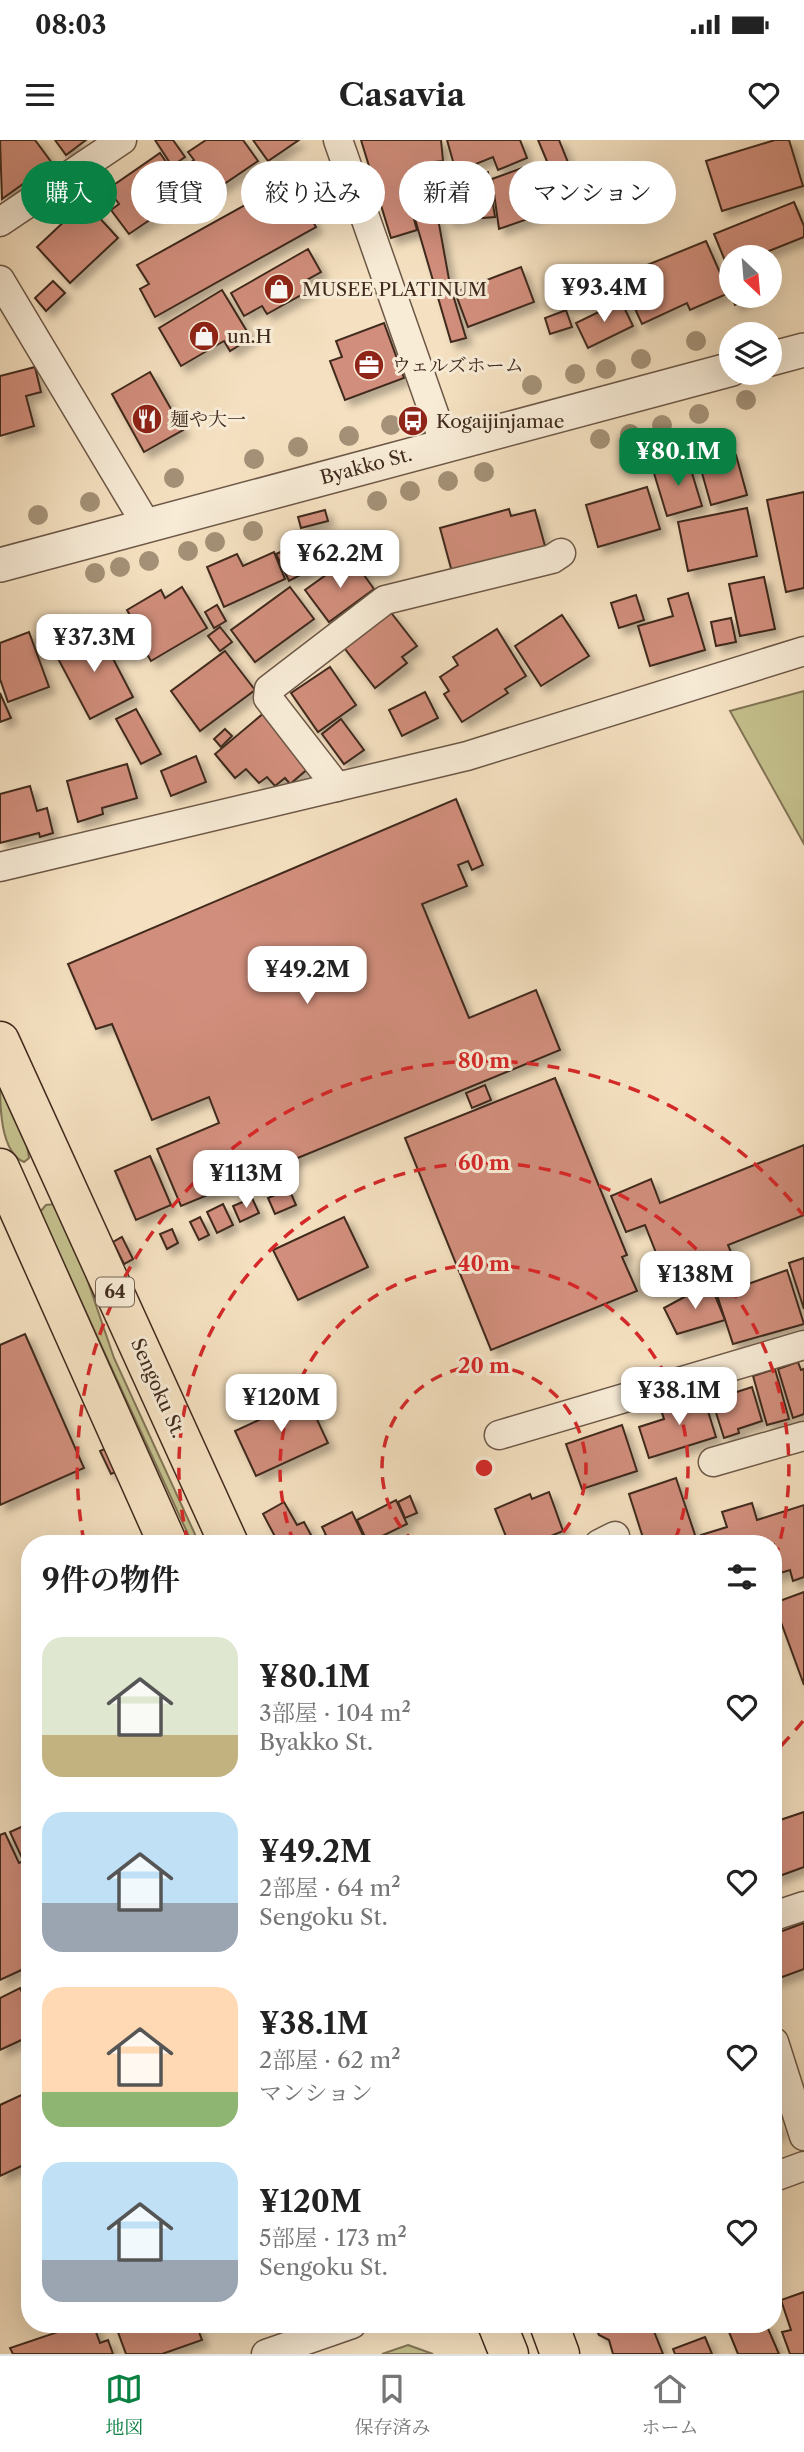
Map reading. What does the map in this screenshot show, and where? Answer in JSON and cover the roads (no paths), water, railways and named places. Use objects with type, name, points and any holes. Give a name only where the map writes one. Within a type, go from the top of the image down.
[{"type":"main road","name":"Sengoku St.","points":[[0,1041],[225,1535]]},
{"type":"main road","points":[[0,1168],[164,1535]]},
{"type":"main road","points":[[501,2333],[509,2354]]},
{"type":"main road","points":[[552,2333],[560,2354]]},
{"type":"street","points":[[0,222],[122,140]]},
{"type":"street","points":[[338,140],[445,445]]},
{"type":"street","points":[[0,280],[146,524]]},
{"type":"street","points":[[782,356],[804,350]]},
{"type":"street","name":"Byakko St.","points":[[0,565],[719,372]]},
{"type":"street","points":[[337,787],[268,698],[270,690],[385,600],[552,559],[561,553]]},
{"type":"street","points":[[0,867],[467,756],[804,651]]},
{"type":"street","points":[[499,1435],[804,1345]]},
{"type":"street","points":[[713,1462],[804,1436]]},
{"type":"street","points":[[782,1913],[804,1906]]},
{"type":"street","points":[[782,2067],[804,2136]]},
{"type":"street","points":[[782,2174],[804,2166]]},
{"type":"street","points":[[266,2354],[326,2333]]},
{"type":"place","name":"MUSEE PLATINUM","points":[[279,289]]},
{"type":"place","name":"un.H","points":[[204,336]]},
{"type":"place","name":"ウェルズホーム","points":[[369,365]]},
{"type":"place","name":"麺や大一","points":[[147,419]]},
{"type":"place","name":"Kogaijinjamae","points":[[413,421]]}]
